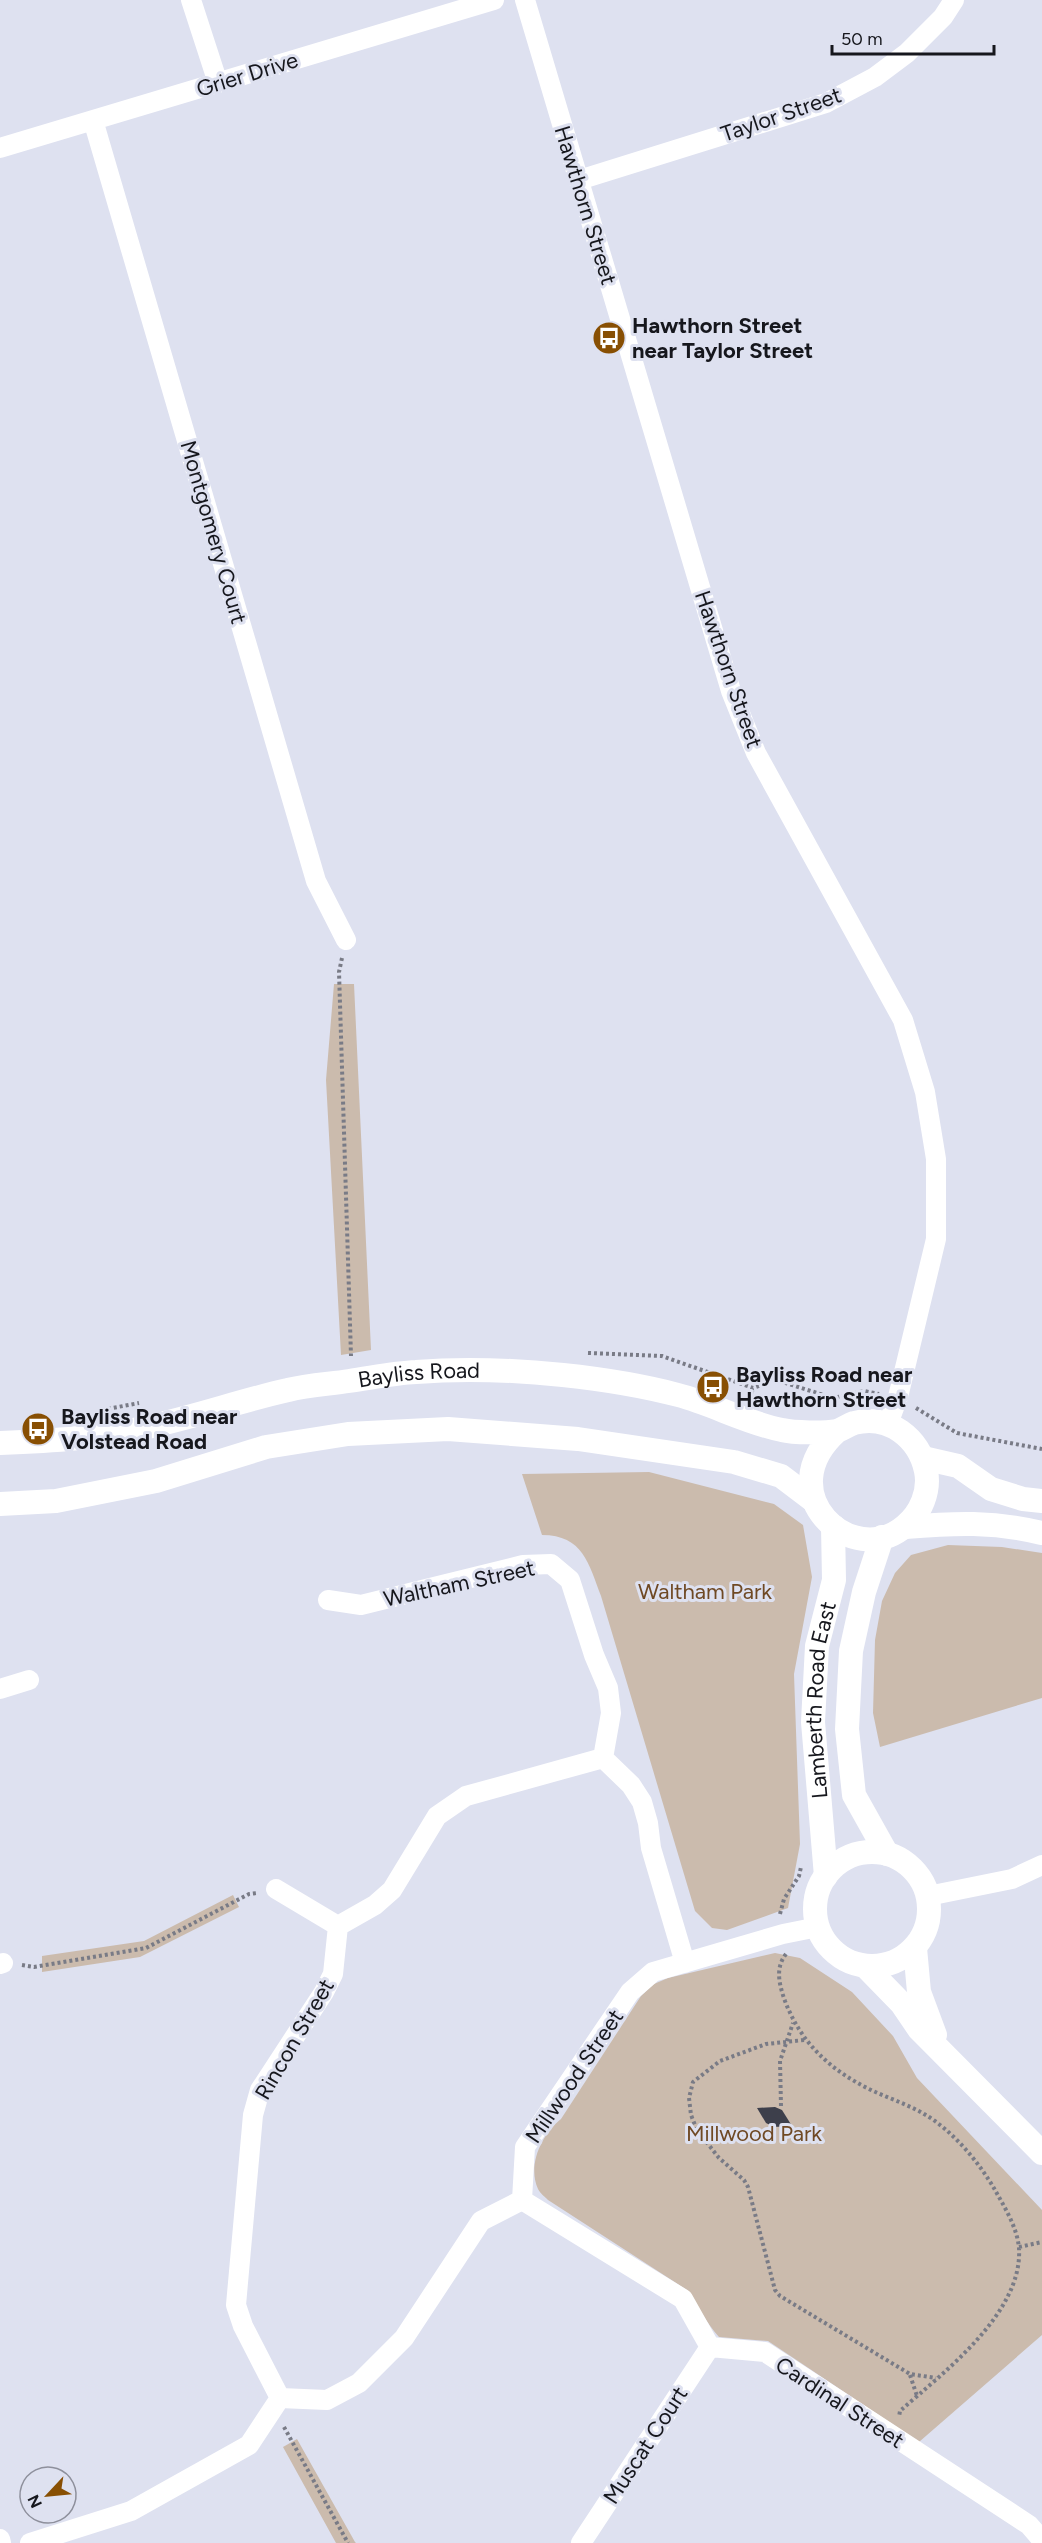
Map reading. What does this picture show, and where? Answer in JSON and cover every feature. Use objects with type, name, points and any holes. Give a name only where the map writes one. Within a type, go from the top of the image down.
[{"type":"street","points":[[191,0],[218,82]]},
{"type":"street","name":"Grier Drive","points":[[0,148],[494,0]]},
{"type":"street","name":"Hawthorn Street","points":[[525,0],[731,691],[756,753],[903,1020],[925,1092],[936,1159],[936,1239],[898,1397],[888,1424]]},
{"type":"street","name":"Taylor Street","points":[[579,180],[826,103],[875,77],[906,53],[943,17],[954,0]]},
{"type":"street","name":"Montgomery Court","points":[[93,120],[316,881],[346,940]]},
{"type":"street","name":"Bayliss Road","points":[[0,1443],[74,1440],[151,1427],[290,1389],[416,1372],[514,1370],[599,1378],[679,1395],[744,1420],[785,1431],[837,1431],[853,1423],[871,1421],[888,1424]]},
{"type":"street","points":[[888,1424],[909,1438],[923,1458],[927,1477],[925,1496],[918,1513],[905,1527]]},
{"type":"street","points":[[0,1504],[56,1501],[156,1481],[278,1445],[348,1434],[448,1429],[578,1438],[734,1462],[781,1476],[814,1501]]},
{"type":"street","points":[[837,1431],[822,1444],[813,1462],[810,1482],[814,1501],[822,1515],[833,1526],[848,1535],[864,1539],[882,1538],[905,1527],[970,1522],[1015,1527],[1042,1533]]},
{"type":"street","points":[[923,1458],[958,1466],[992,1489],[1023,1499],[1042,1502]]},
{"type":"street","name":"Lamberth Road East","points":[[818,1927],[815,1910],[818,1892],[826,1876],[813,1722],[817,1647],[834,1580],[833,1526]]},
{"type":"street","name":"Lamberth Road East","points":[[882,1538],[864,1592],[851,1651],[847,1729],[854,1794],[887,1854],[901,1860],[913,1870],[928,1896]]},
{"type":"street","name":"Waltham Street","points":[[328,1600],[361,1605],[523,1565],[551,1564],[570,1580],[594,1655],[608,1688],[611,1713],[603,1758]]},
{"type":"street","points":[[0,1689],[29,1680]]},
{"type":"street","points":[[276,1889],[338,1926],[375,1905],[392,1890],[437,1816],[466,1796],[603,1758],[631,1785],[642,1802],[648,1823],[651,1848],[685,1962]]},
{"type":"street","points":[[826,1876],[838,1863],[853,1856],[870,1852],[887,1854]]},
{"type":"street","points":[[818,1927],[825,1942],[836,1954],[850,1962],[865,1966],[884,1966],[901,1959],[915,1948],[925,1932],[929,1914],[928,1896],[1012,1879],[1042,1865]]},
{"type":"street","name":"Rincon Street","points":[[276,2403],[236,2305],[253,2115],[260,2090],[324,1992],[333,1974],[338,1926]]},
{"type":"street","name":"Millwood Street","points":[[522,2200],[525,2148],[630,1992],[653,1972],[783,1934],[818,1927]]},
{"type":"street","points":[[915,1948],[919,1992],[942,2052]]},
{"type":"street","points":[[865,1966],[888,1987],[919,2029],[1042,2153]]},
{"type":"street","points":[[30,2543],[131,2511],[249,2445],[276,2403],[327,2400],[359,2384],[404,2338],[480,2221],[522,2200],[683,2299],[710,2347]]},
{"type":"street","name":"Cardinal Street","points":[[710,2347],[765,2352],[1029,2525],[1042,2540]]},
{"type":"street","name":"Muscat Court","points":[[581,2543],[710,2347]]},
{"type":"path","points":[[346,940],[339,972],[351,1356]]},
{"type":"path","points":[[744,1420],[753,1388]]},
{"type":"path","points":[[801,1865],[800,1876],[784,1899],[779,1917],[787,1949],[779,1967],[779,1982],[793,2023],[805,2040],[830,2064],[870,2089],[922,2112],[945,2128],[990,2183],[1015,2229],[1018,2268],[1006,2303],[978,2338],[900,2411],[899,2418],[904,2429],[897,2438]]},
{"type":"path","points":[[2,1964],[34,1967],[146,1948],[249,1894],[276,1889]]},
{"type":"path","points":[[781,2106],[780,2061],[793,2023]]},
{"type":"path","points":[[805,2040],[766,2044],[729,2058],[705,2071],[693,2082],[689,2098],[691,2115],[706,2143],[744,2180],[775,2290],[780,2296],[910,2374],[936,2378]]},
{"type":"path","points":[[1018,2247],[1042,2242]]},
{"type":"path","points":[[910,2374],[917,2396]]},
{"type":"path","points":[[276,2403],[348,2543]]},
{"type":"green space","points":[[334,984],[354,984],[371,1350],[341,1355],[326,1080]]},
{"type":"green space","name":"Waltham Park","points":[[649,1472],[774,1504],[803,1525],[812,1577],[794,1674],[800,1844],[788,1908],[727,1930],[712,1928],[695,1911],[601,1596],[588,1563],[576,1546],[567,1540],[542,1535],[522,1474]]},
{"type":"green space","points":[[948,1545],[1002,1547],[1042,1553],[1042,1698],[880,1747],[873,1713],[875,1640],[882,1601],[895,1573],[911,1555]]},
{"type":"green space","points":[[233,1895],[239,1907],[140,1957],[42,1972],[42,1956],[144,1941]]},
{"type":"green space","name":"Millwood Park","points":[[775,1953],[800,1958],[852,1992],[893,2036],[917,2078],[1042,2210],[1042,2335],[919,2442],[768,2341],[719,2337],[687,2290],[548,2200],[539,2190],[535,2180],[535,2160],[542,2141],[561,2119],[641,1996],[654,1984],[668,1978]]},
{"type":"green space","points":[[297,2439],[356,2543],[336,2543],[283,2447]]},
{"type":"building","points":[[775,2107],[782,2110],[792,2126],[774,2127],[766,2123],[757,2108]]},
{"type":"place","name":"Hawthorn Street near Taylor Street","points":[[609,338]]},
{"type":"place","name":"Bayliss Road near Hawthorn Street","points":[[713,1387]]},
{"type":"place","name":"Bayliss Road near Volstead Road","points":[[38,1429]]}]
